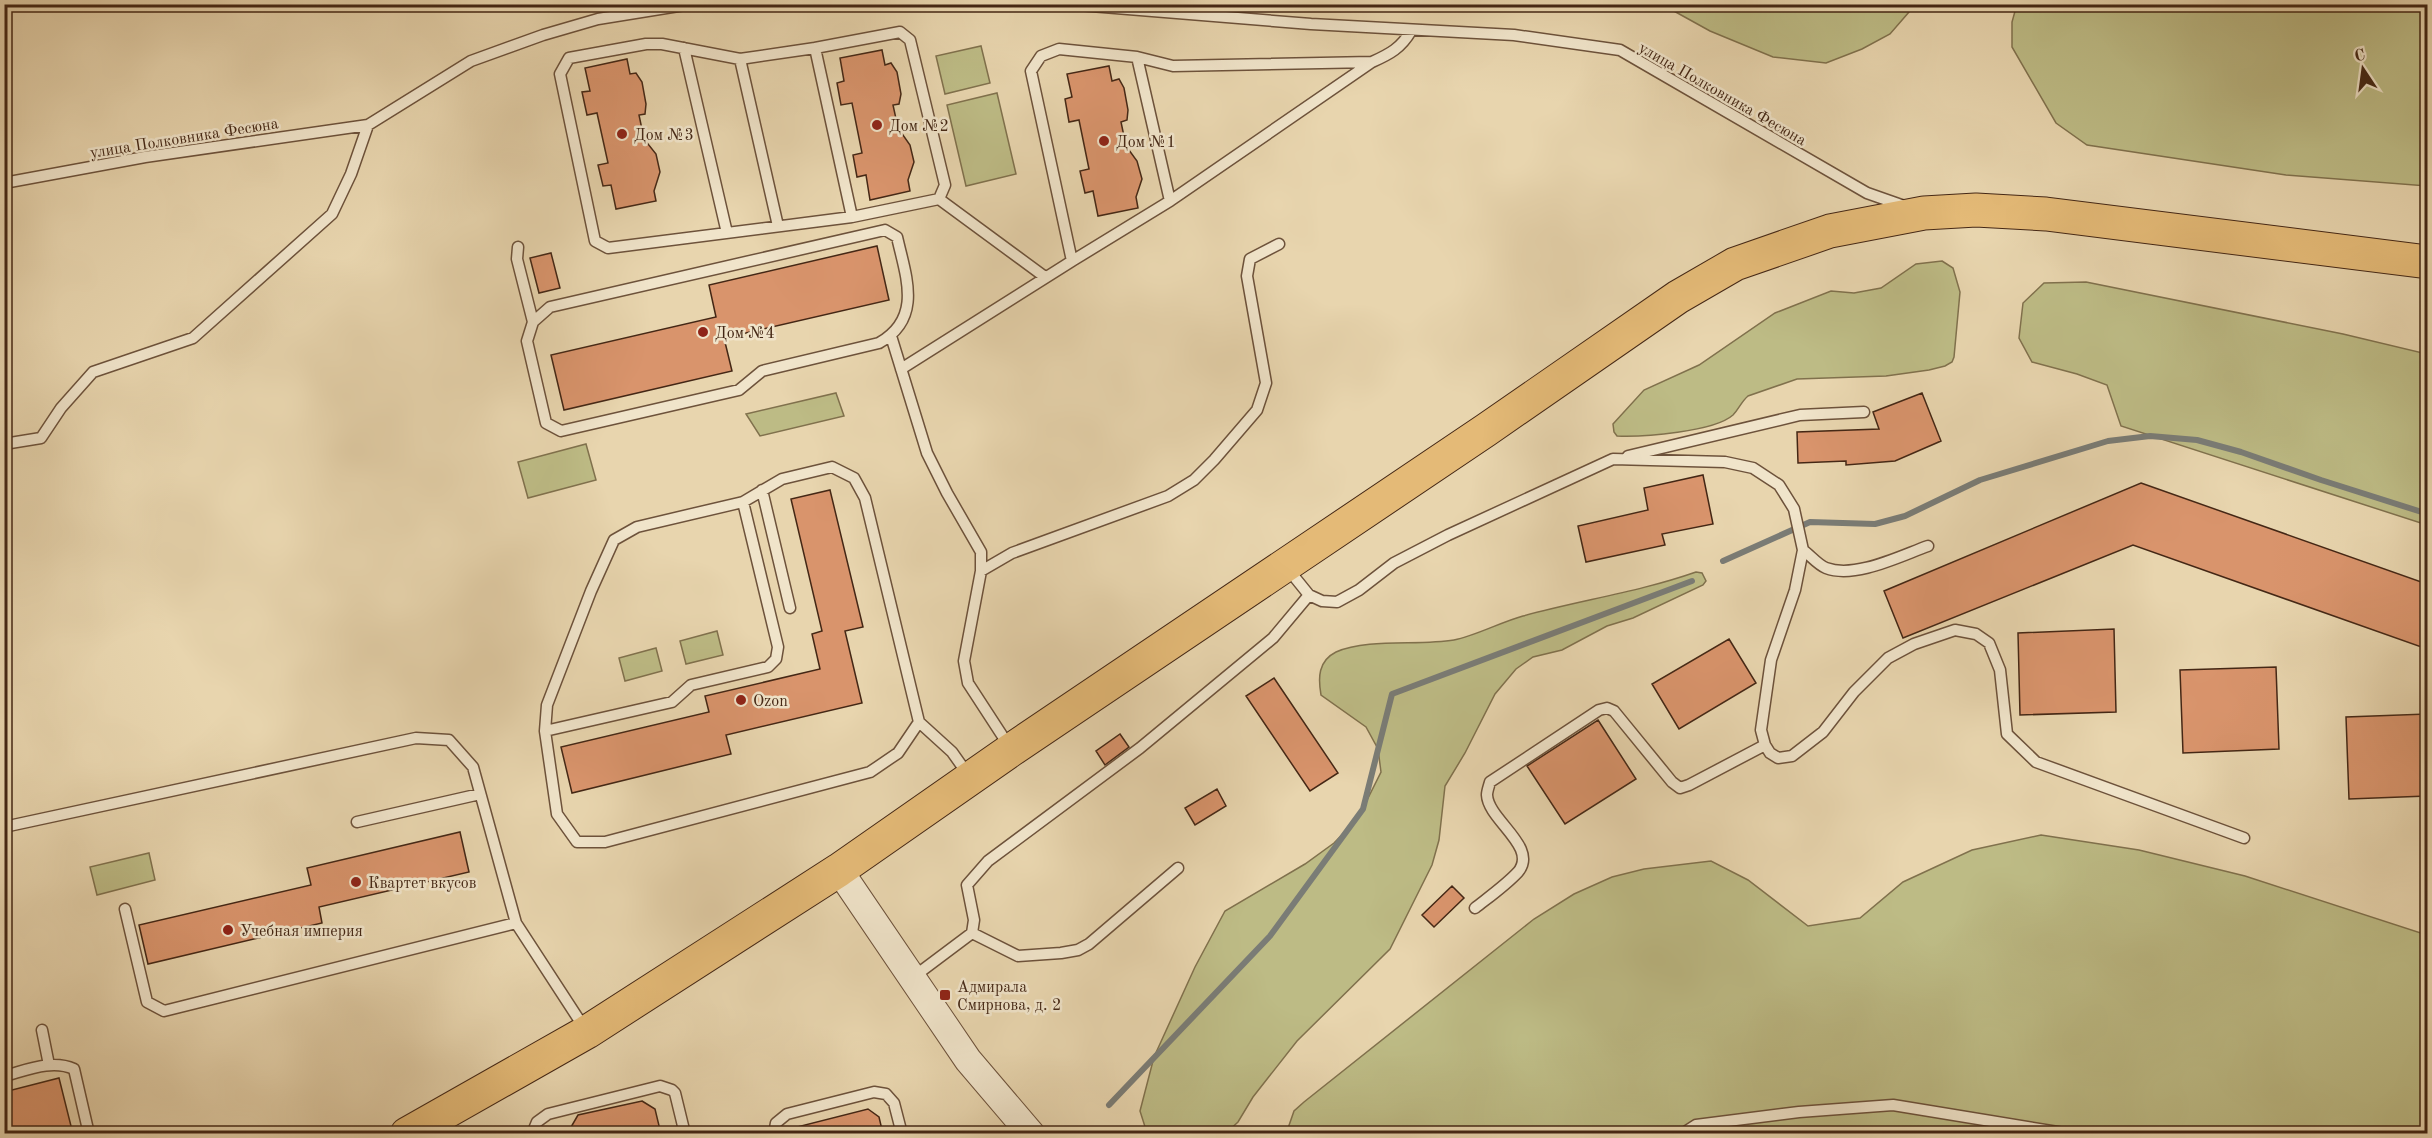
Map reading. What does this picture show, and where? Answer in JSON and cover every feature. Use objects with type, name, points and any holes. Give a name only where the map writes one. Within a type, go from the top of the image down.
[{"type":"main road","points":[[407,1134],[587,1032],[840,870],[970,778],[1486,430],[1678,297],[1735,264],[1830,231],[1924,213],[1976,210],[2046,214],[2427,262]]},
{"type":"street","points":[[840,870],[968,1060],[1031,1134]]},
{"type":"lane","name":"улица Полковника Фесюна","points":[[4,183],[145,157],[368,125],[471,61],[543,35],[598,19],[691,4]]},
{"type":"lane","name":"улица Полковника Фесюна","points":[[1065,4],[1411,31],[1514,35],[1620,51],[1867,193],[1924,213]]},
{"type":"lane","points":[[901,369],[1170,201],[1372,62],[1393,52],[1403,44],[1411,31]]},
{"type":"lane","points":[[939,199],[945,185],[910,40],[900,32],[740,59],[684,48],[646,44],[569,58],[560,74],[595,241],[608,248],[852,217],[939,199],[1045,277]]},
{"type":"lane","points":[[684,48],[727,233]]},
{"type":"lane","points":[[815,48],[852,217]]},
{"type":"lane","points":[[1072,261],[1031,71],[1041,56],[1059,49],[1137,57],[1173,66],[1372,62]]},
{"type":"lane","points":[[1137,57],[1170,201]]},
{"type":"lane","points":[[740,59],[778,226]]},
{"type":"lane","points":[[4,444],[41,438],[61,408],[93,372],[193,338],[332,214],[351,174],[368,125]]},
{"type":"lane","points":[[519,247],[518,259],[533,322],[527,341],[546,423],[561,431],[739,390],[762,371],[879,343],[891,336],[905,316],[910,295],[897,237],[885,230],[550,307],[533,322]]},
{"type":"lane","points":[[981,571],[1012,553],[1168,496],[1194,480],[1214,460],[1257,410],[1266,383],[1247,276],[1250,259],[1279,244]]},
{"type":"lane","points":[[891,336],[927,453],[981,552],[981,571],[964,661],[968,683],[1011,750]]},
{"type":"lane","points":[[1285,564],[1309,595],[1322,601],[1337,602],[1359,590],[1394,563],[1613,459],[1800,415],[1864,412]]},
{"type":"lane","points":[[1613,459],[1725,462],[1754,468],[1779,485],[1794,509],[1803,550],[1795,590],[1771,660],[1761,730],[1765,745],[1770,753],[1778,758],[1792,756],[1823,732],[1854,692],[1888,657],[1914,644],[1955,630],[1976,634],[1989,643],[2000,670],[2007,734],[2036,762],[2244,838]]},
{"type":"lane","points":[[919,722],[898,753],[870,772],[605,842],[577,842],[557,814],[545,731],[547,705],[591,591],[614,540],[636,527],[743,502],[782,479],[832,467],[854,478],[865,498],[919,722],[952,752],[970,778]]},
{"type":"lane","points":[[762,490],[790,608]]},
{"type":"lane","points":[[545,731],[672,702],[692,685],[768,667],[776,659],[778,647],[743,502]]},
{"type":"lane","points":[[1803,550],[1825,568],[1849,570],[1866,568],[1928,546]]},
{"type":"lane","points":[[912,978],[972,933],[974,920],[967,885],[988,861],[1140,748],[1247,660],[1273,638],[1309,595]]},
{"type":"lane","points":[[1475,908],[1519,871],[1524,859],[1521,849],[1490,804],[1487,795],[1490,782],[1599,710],[1607,708],[1614,711],[1672,782],[1680,788],[1765,745]]},
{"type":"lane","points":[[4,828],[416,738],[449,740],[473,767],[516,923],[587,1032]]},
{"type":"lane","points":[[357,822],[480,794]]},
{"type":"lane","points":[[972,933],[1018,957],[1078,950],[1089,944],[1178,868]]},
{"type":"lane","points":[[124,909],[147,1002],[164,1011],[516,923]]},
{"type":"lane","points":[[42,1030],[49,1065]]},
{"type":"lane","points":[[4,1076],[49,1065],[63,1064],[74,1069],[89,1134]]},
{"type":"lane","points":[[532,1134],[537,1122],[548,1114],[660,1086],[675,1093],[685,1134]]},
{"type":"lane","points":[[774,1134],[776,1123],[787,1114],[874,1092],[886,1094],[894,1103],[902,1134]]},
{"type":"lane","points":[[1682,1134],[1696,1125],[1799,1112],[1893,1105],[2070,1134]]},
{"type":"shaded area","points":[[2017,4],[2427,5],[2427,186],[2286,175],[2087,145],[2056,123],[2012,47],[2012,22]]},
{"type":"shaded area","points":[[1663,5],[1913,5],[1890,34],[1862,49],[1826,63],[1773,57],[1710,31]]},
{"type":"shaded area","points":[[981,46],[990,83],[945,94],[936,56]]},
{"type":"shaded area","points":[[997,93],[1016,174],[966,186],[947,105]]},
{"type":"shaded area","points":[[1942,261],[1953,268],[1960,292],[1954,357],[1952,362],[1945,366],[1886,376],[1797,379],[1748,396],[1733,415],[1711,426],[1643,436],[1617,436],[1614,432],[1613,424],[1644,390],[1699,365],[1775,313],[1831,291],[1854,293],[1881,288],[1916,264]]},
{"type":"shaded area","points":[[2086,282],[2343,334],[2427,354],[2427,525],[2121,426],[2107,385],[2032,362],[2019,338],[2023,303],[2044,283]]},
{"type":"shaded area","points":[[836,393],[844,416],[760,436],[746,414]]},
{"type":"shaded area","points":[[586,444],[596,480],[528,498],[518,462]]},
{"type":"shaded area","points":[[1696,572],[1702,573],[1706,581],[1703,585],[1633,618],[1607,626],[1562,650],[1533,657],[1516,669],[1495,694],[1465,753],[1445,786],[1439,840],[1432,865],[1390,949],[1297,1041],[1253,1097],[1238,1122],[1226,1133],[1147,1133],[1140,1111],[1154,1057],[1195,967],[1225,911],[1305,864],[1334,843],[1358,818],[1381,772],[1378,749],[1366,727],[1321,695],[1320,676],[1326,660],[1336,652],[1363,645],[1454,640],[1523,616],[1653,585]]},
{"type":"shaded area","points":[[717,631],[723,655],[686,664],[680,641]]},
{"type":"shaded area","points":[[656,648],[662,671],[625,681],[619,658]]},
{"type":"shaded area","points":[[2041,835],[2139,850],[2245,876],[2427,935],[2427,1133],[1286,1134],[1294,1111],[1304,1102],[1534,919],[1574,894],[1612,877],[1644,869],[1711,861],[1748,880],[1808,926],[1860,918],[1903,882],[1972,850]]},
{"type":"shaded area","points":[[149,853],[155,880],[97,895],[90,867]]},
{"type":"building","name":"Дом №2","points":[[882,50],[885,65],[891,63],[897,72],[901,94],[899,104],[893,105],[898,128],[910,145],[914,162],[908,180],[910,191],[870,200],[866,175],[857,177],[853,155],[862,153],[852,103],[841,105],[837,83],[844,81],[840,58]]},
{"type":"building","name":"Дом №3","points":[[627,59],[630,74],[636,73],[642,82],[646,104],[645,114],[639,115],[644,139],[656,154],[660,172],[654,191],[656,201],[616,209],[611,185],[603,186],[598,165],[608,163],[597,113],[587,115],[582,92],[590,91],[585,68]]},
{"type":"building","name":"Дом №1","points":[[1109,66],[1112,81],[1119,79],[1124,88],[1128,110],[1127,120],[1121,122],[1126,146],[1137,161],[1142,179],[1136,197],[1138,208],[1098,216],[1093,191],[1085,193],[1080,171],[1089,169],[1079,120],[1069,122],[1065,99],[1072,97],[1067,74]]},
{"type":"building","name":"Дом №4","points":[[877,246],[889,300],[724,338],[732,371],[564,410],[551,355],[716,317],[709,285]]},
{"type":"building","points":[[551,253],[560,288],[539,293],[530,258]]},
{"type":"building","points":[[1922,393],[1941,441],[1895,461],[1846,465],[1846,461],[1798,463],[1797,432],[1879,429],[1873,412]]},
{"type":"building","points":[[1703,475],[1713,524],[1662,534],[1665,545],[1586,562],[1578,526],[1648,510],[1644,488]]},
{"type":"building","points":[[2141,483],[2427,584],[2427,649],[2133,545],[1903,638],[1884,591]]},
{"type":"building","points":[[830,490],[863,627],[845,631],[862,703],[726,735],[731,754],[572,793],[561,747],[709,712],[705,696],[820,669],[812,634],[822,631],[791,499]]},
{"type":"building","points":[[2114,629],[2116,712],[2020,715],[2018,633]]},
{"type":"building","points":[[1729,639],[1756,683],[1679,729],[1652,684]]},
{"type":"building","points":[[2276,667],[2279,749],[2183,753],[2180,670]]},
{"type":"building","points":[[1274,678],[1338,773],[1310,791],[1246,696]]},
{"type":"building","points":[[2427,714],[2427,796],[2349,799],[2346,717]]},
{"type":"building","points":[[1598,720],[1636,779],[1565,824],[1527,766]]},
{"type":"building","points":[[1120,734],[1129,747],[1105,765],[1096,751]]},
{"type":"building","points":[[1217,789],[1226,806],[1195,825],[1185,808]]},
{"type":"building","points":[[460,832],[469,872],[319,907],[322,923],[148,964],[139,925],[311,885],[307,868]]},
{"type":"building","points":[[1452,886],[1464,898],[1434,927],[1422,915]]},
{"type":"building","points":[[59,1078],[73,1134],[4,1134],[4,1092]]},
{"type":"building","points":[[642,1101],[655,1109],[661,1134],[567,1134],[578,1115]]},
{"type":"building","points":[[868,1109],[879,1117],[883,1134],[793,1134],[793,1128]]},
{"type":"waterway","points":[[1723,561],[1810,522],[1875,524],[1905,516],[1980,480],[2108,441],[2150,436],[2197,440],[2241,452],[2428,514]]},
{"type":"waterway","points":[[1109,1105],[1270,936],[1363,809],[1392,694],[1692,581]]},
{"type":"place","name":"Дом №2","points":[[877,125]]},
{"type":"place","name":"Дом №3","points":[[622,134]]},
{"type":"place","name":"Дом №1","points":[[1104,141]]},
{"type":"place","name":"Дом №4","points":[[703,332]]},
{"type":"place","name":"Ozon","points":[[741,700]]},
{"type":"place","name":"Квартет вкусов","points":[[356,882]]},
{"type":"place","name":"Учебная империя","points":[[228,930]]},
{"type":"place","name":"Адмирала Смирнова, д. 2","points":[[945,995]]}]
